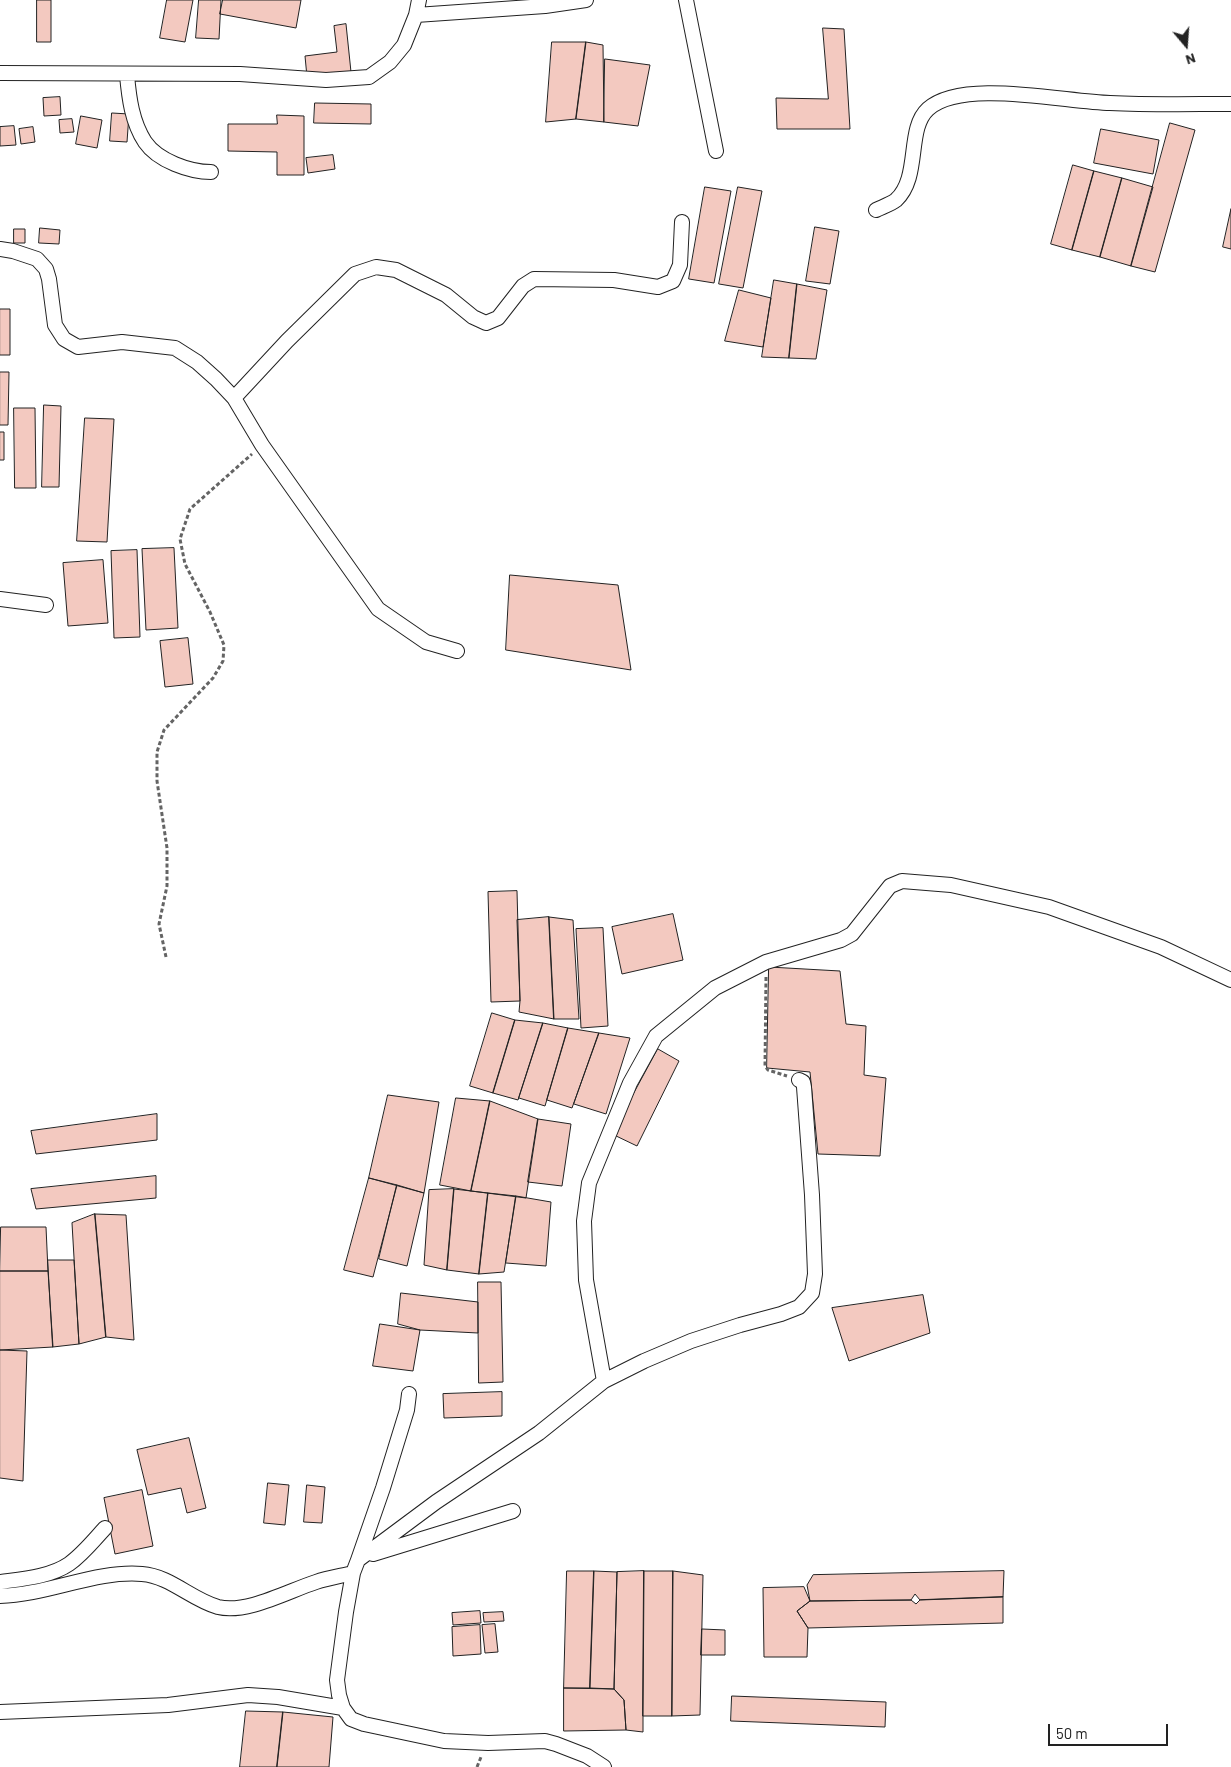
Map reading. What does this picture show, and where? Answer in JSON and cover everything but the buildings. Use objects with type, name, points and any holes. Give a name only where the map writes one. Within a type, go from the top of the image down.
[{"type":"street","points":[[0,73],[240,74],[326,80],[369,76],[390,62],[404,45],[416,15],[419,0]]},
{"type":"street","points":[[416,15],[546,6],[586,0]]},
{"type":"street","points":[[686,0],[716,152]]},
{"type":"street","points":[[127,75],[131,109],[146,143],[161,156],[176,165],[203,172],[211,172]]},
{"type":"street","points":[[876,210],[896,201],[908,185],[916,136],[921,121],[926,111],[935,103],[949,98],[991,93],[1108,104],[1231,104]]},
{"type":"street","points":[[234,398],[287,341],[356,274],[376,267],[396,270],[446,295],[473,317],[486,323],[498,318],[523,286],[534,279],[614,280],[658,287],[673,281],[680,266],[682,222]]},
{"type":"street","points":[[0,249],[13,251],[37,260],[46,269],[55,325],[64,339],[78,347],[122,342],[175,348],[197,362],[234,398],[262,445],[378,609],[426,642],[457,651]]},
{"type":"street","points":[[0,599],[46,605]]},
{"type":"street","points":[[604,1381],[586,1280],[584,1221],[589,1183],[630,1083],[656,1036],[715,988],[766,962],[840,940],[852,934],[890,886],[902,881],[951,885],[1050,907],[1162,947],[1231,980]]},
{"type":"street","points":[[358,1563],[436,1502],[539,1433],[604,1381],[691,1341],[799,1307],[812,1293],[815,1274],[812,1195],[804,1086],[800,1080]]},
{"type":"street","points":[[409,1394],[407,1410],[358,1563],[346,1612],[337,1680],[343,1708],[351,1719],[364,1724],[444,1741],[488,1743],[546,1741],[587,1756],[604,1767]]},
{"type":"street","points":[[0,1596],[30,1593],[117,1574],[143,1574],[160,1579],[216,1606],[231,1609],[268,1599],[318,1581],[358,1563],[513,1510]]},
{"type":"street","points":[[0,1582],[46,1574],[68,1565],[106,1528]]},
{"type":"street","points":[[0,1712],[168,1705],[248,1695],[278,1697],[343,1708]]},
{"type":"path","points":[[166,957],[159,924],[167,886],[166,848],[157,781],[157,752],[164,730],[213,678],[223,661],[224,645],[210,612],[185,564],[180,539],[190,509],[262,445]]},
{"type":"path","points":[[766,962],[765,1066],[768,1070],[800,1080]]}]
